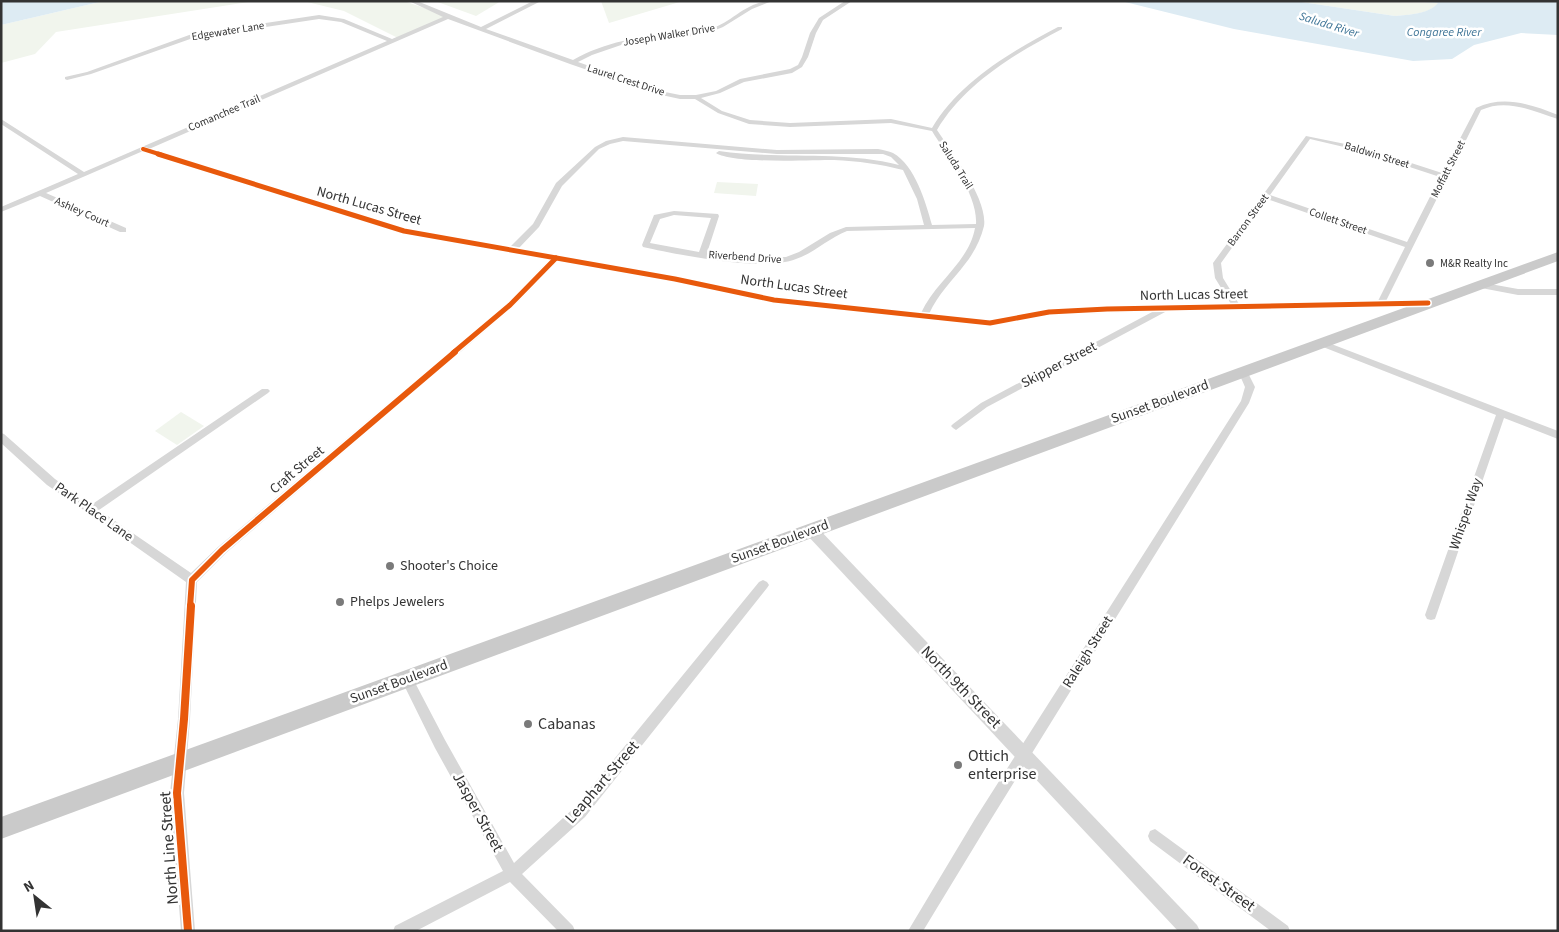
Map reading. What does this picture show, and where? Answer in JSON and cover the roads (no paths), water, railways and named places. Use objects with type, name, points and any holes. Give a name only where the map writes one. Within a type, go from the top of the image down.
[{"type":"main road","name":"Sunset Boulevard","points":[[1,828],[1558,256]]},
{"type":"street","name":"Laurel Crest Drive","points":[[412,1],[448,17],[659,93],[680,97],[696,97],[720,112],[749,122],[790,126],[891,121],[934,130]]},
{"type":"street","points":[[481,29],[538,1]]},
{"type":"street","name":"Joseph Walker Drive","points":[[572,63],[592,51],[614,44],[693,34],[716,29],[747,9],[761,2],[770,1]]},
{"type":"street","points":[[696,97],[718,92],[742,80],[792,71],[800,66],[813,33],[821,19],[849,1]]},
{"type":"street","name":"Edgewater Lane","points":[[67,78],[96,70],[192,36],[319,17],[342,20],[391,42]]},
{"type":"street","name":"Comanchee Trail","points":[[1,210],[448,17]]},
{"type":"street","name":"Saluda Trail","points":[[924,316],[938,290],[964,263],[980,226],[981,217],[979,203],[934,130],[946,109],[975,84],[1035,42],[1060,28]]},
{"type":"street","name":"Moffatt Street","points":[[1381,303],[1476,113],[1481,107],[1497,104],[1520,105],[1558,117]]},
{"type":"street","points":[[1,120],[84,174]]},
{"type":"street","name":"Baldwin Street","points":[[1308,137],[1364,149],[1444,176]]},
{"type":"street","name":"Barron Street","points":[[1236,306],[1219,278],[1217,263],[1308,137]]},
{"type":"street","points":[[512,250],[536,225],[559,185],[602,144],[616,140],[639,139],[702,147],[785,152],[878,151],[893,156],[911,176],[929,228]]},
{"type":"street","name":"North Lucas Street","points":[[143,149],[404,231],[675,279],[774,300],[990,323],[1049,312],[1107,309],[1428,303]]},
{"type":"street","name":"Ashley Court","points":[[40,193],[123,230]]},
{"type":"street","name":"Collett Street","points":[[1266,196],[1410,246]]},
{"type":"street","name":"Riverbend Drive","points":[[702,255],[715,216],[674,213],[657,217],[646,245],[702,255],[769,261],[787,260],[837,232],[846,229],[980,226]]},
{"type":"street","name":"Craft Street","points":[[192,580],[222,550],[510,305],[556,258]]},
{"type":"street","points":[[1479,285],[1518,292],[1558,292]]},
{"type":"street","name":"Skipper Street","points":[[956,426],[984,405],[1165,309]]},
{"type":"street","points":[[1321,343],[1558,435]]},
{"type":"street","name":"Raleigh Street","points":[[915,931],[1246,401],[1250,387],[1243,371]]},
{"type":"street","points":[[90,511],[265,391]]},
{"type":"street","name":"Whisper Way","points":[[1430,615],[1501,413]]},
{"type":"street","name":"Park Place Lane","points":[[1,437],[51,482],[90,511],[192,580]]},
{"type":"street","name":"North 9th Street","points":[[812,531],[1191,931]]},
{"type":"street","points":[[180,763],[192,580]]},
{"type":"street","name":"Leaphart Street","points":[[400,931],[512,874],[580,812],[762,585]]},
{"type":"street","name":"Jasper Street","points":[[407,679],[440,744],[512,874],[568,931]]},
{"type":"street","name":"North Line Street","points":[[180,763],[177,793],[188,931]]},
{"type":"street","name":"Forest Street","points":[[1155,836],[1283,931]]},
{"type":"water","points":[[1,1],[104,1],[1,25]]},
{"type":"water","name":"Congaree River","points":[[1121,1],[1295,1],[1395,16],[1424,12],[1438,3],[1410,1],[1558,1],[1558,35],[1521,33],[1474,45],[1452,59],[1413,61],[1234,29]]},
{"type":"place","name":"M&R Realty Inc","points":[[1430,263]]},
{"type":"place","name":"Shooter's Choice","points":[[390,566]]},
{"type":"place","name":"Phelps Jewelers","points":[[340,602]]},
{"type":"place","name":"Cabanas","points":[[528,724]]},
{"type":"place","name":"Ottich enterprise","points":[[958,765]]},
{"type":"water label","name":"Saluda River","points":[[1329,25]]}]
